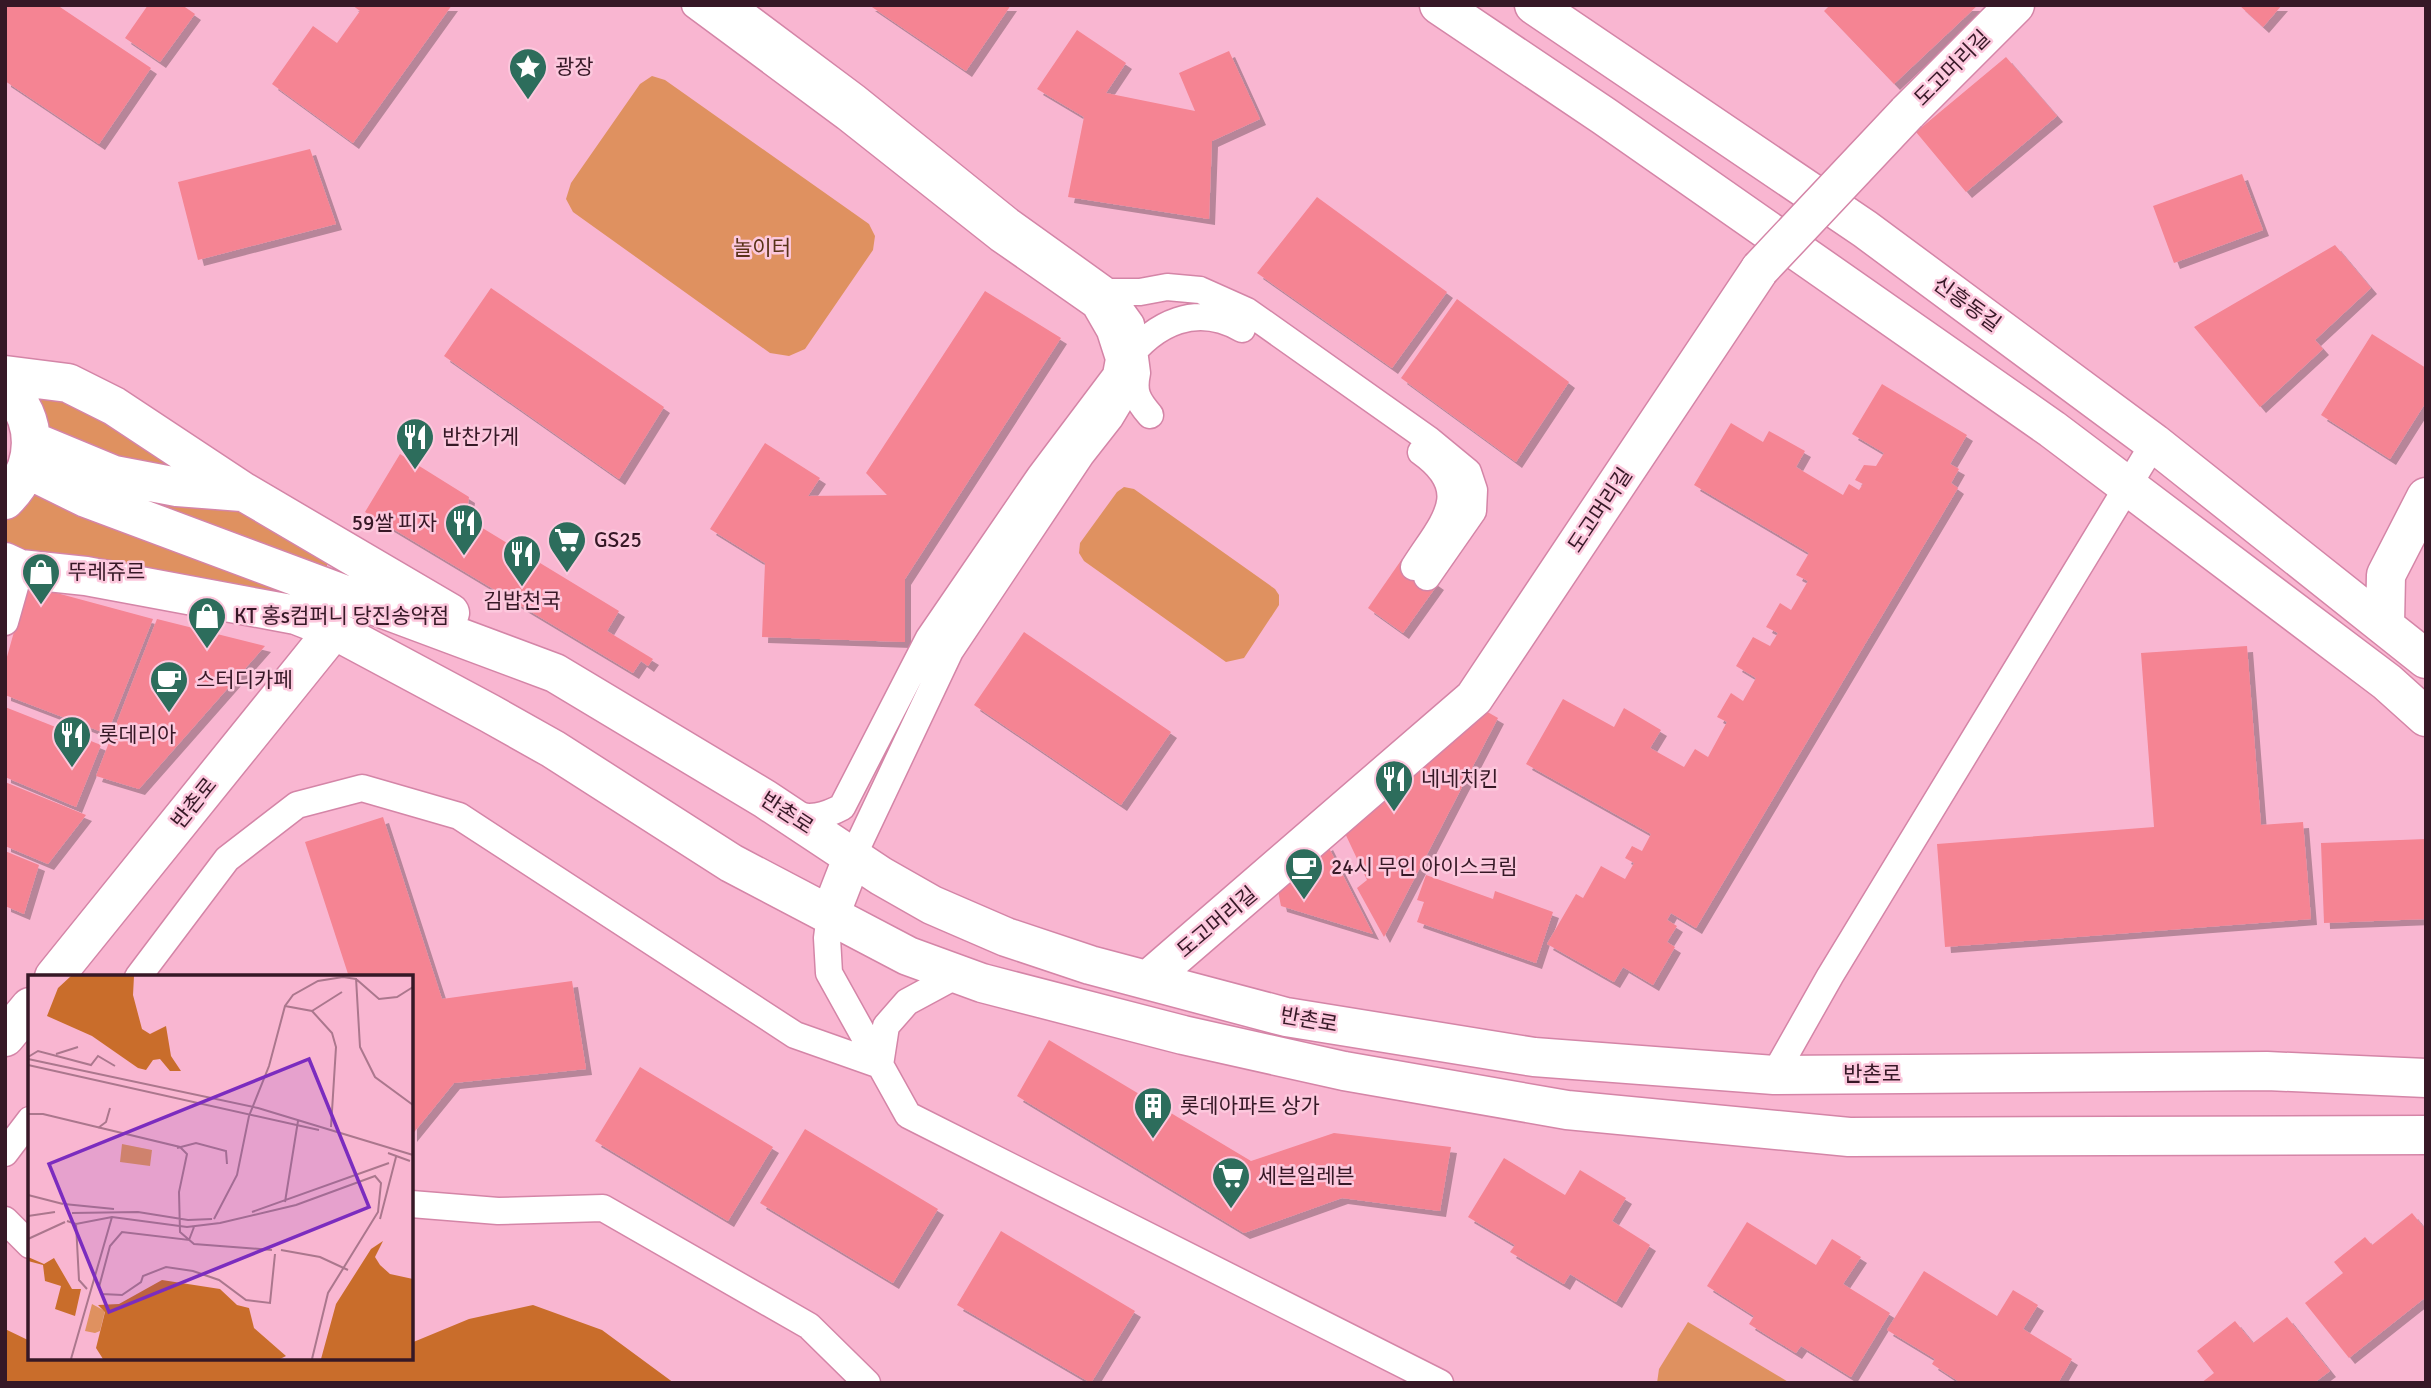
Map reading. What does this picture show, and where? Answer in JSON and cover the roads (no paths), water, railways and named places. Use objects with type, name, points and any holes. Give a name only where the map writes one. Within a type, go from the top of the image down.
[{"type":"street","points":[[1439,5],[1615,124],[2052,429],[2377,674],[2426,717]]},
{"type":"street","name":"신흥동길","points":[[1534,5],[1866,229],[2154,443],[2426,659]]},
{"type":"street","name":"도고머리길","points":[[1149,979],[1474,698],[1760,269],[1907,113],[2015,5]]},
{"type":"street","points":[[5,375],[68,383],[153,429],[244,492],[555,673]]},
{"type":"street","points":[[5,386],[22,407],[31,428],[30,455],[5,500]]},
{"type":"street","points":[[30,455],[177,487],[244,492]]},
{"type":"street","name":"반촌로","points":[[30,455],[86,498],[555,673],[765,799],[932,905],[1006,937],[1090,965],[1286,1017],[1534,1057],[1774,1075],[2267,1071],[2426,1078]]},
{"type":"street","points":[[2385,624],[2386,575],[2426,498]]},
{"type":"street","name":"반촌로","points":[[13,565],[296,615],[334,630],[542,743],[730,863],[908,956],[957,975],[1183,1035],[1343,1072],[1567,1110],[1849,1137],[2426,1135]]},
{"type":"street","name":"반촌로","points":[[56,975],[334,630]]},
{"type":"street","points":[[830,915],[853,856]]},
{"type":"street","points":[[5,1037],[28,1009]]},
{"type":"lane","points":[[695,5],[846,117],[999,238],[1095,305],[1110,331],[1116,351],[1129,366]]},
{"type":"lane","points":[[732,5],[855,97],[1009,221],[1108,292],[1130,324],[1129,366],[1136,399],[1150,415]]},
{"type":"lane","points":[[765,799],[795,815],[826,816],[842,807],[929,638],[1040,476],[1129,366],[1170,323],[1199,315],[1216,317],[1253,335],[1425,454],[1450,484],[1452,503],[1420,572],[1473,511],[1474,490],[1468,472],[1428,439],[1247,311],[1200,290],[1167,287],[1140,292],[1108,292],[1060,280]]},
{"type":"lane","points":[[853,856],[950,651],[1081,456],[1110,418],[1129,366]]},
{"type":"lane","points":[[1774,1075],[1830,976],[2154,443]]},
{"type":"lane","name":"반촌로","points":[[5,622],[13,565]]},
{"type":"lane","points":[[140,975],[227,859],[297,804],[362,788],[458,816],[794,1035],[880,1065]]},
{"type":"lane","points":[[830,915],[827,938],[829,973],[908,1115],[1440,1383]]},
{"type":"lane","points":[[880,1065],[886,1026],[907,1002],[957,975]]},
{"type":"lane","points":[[5,1153],[28,1123]]},
{"type":"lane","points":[[413,1205],[498,1211],[603,1208],[809,1326],[867,1383]]},
{"type":"lane","points":[[5,1220],[28,1243]]},
{"type":"place","name":"광장","points":[[528,101]]},
{"type":"place","name":"반찬가게","points":[[415,471]]},
{"type":"place","name":"59쌀 피자","points":[[464,557]]},
{"type":"place","name":"GS25","points":[[567,574]]},
{"type":"place","name":"김밥천국","points":[[522,588]]},
{"type":"place","name":"뚜레쥬르","points":[[41,606]]},
{"type":"place","name":"KT 홍s컴퍼니 당진송악점","points":[[207,650]]},
{"type":"place","name":"스터디카페","points":[[169,714]]},
{"type":"place","name":"롯데리아","points":[[72,769]]},
{"type":"place","name":"네네치킨","points":[[1394,813]]},
{"type":"place","name":"24시 무인 아이스크림","points":[[1304,901]]},
{"type":"place","name":"롯데아파트 상가","points":[[1153,1140]]},
{"type":"place","name":"세븐일레븐","points":[[1231,1210]]},
{"type":"park label","name":"놀이터","points":[[762,248]]}]
